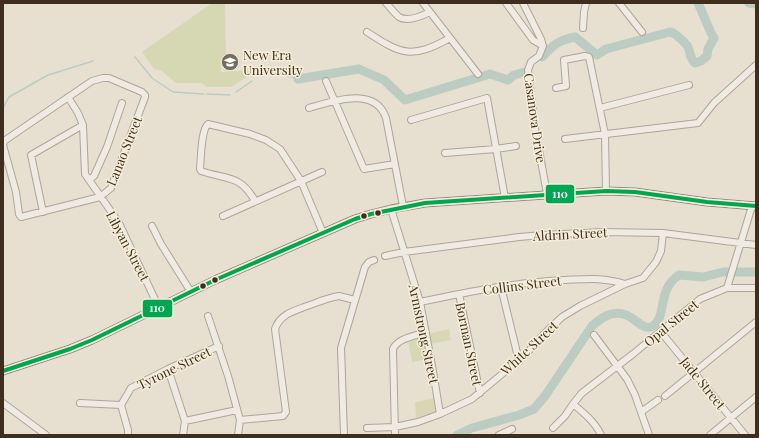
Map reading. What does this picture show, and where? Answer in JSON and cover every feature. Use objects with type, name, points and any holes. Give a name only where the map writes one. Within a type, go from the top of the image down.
[{"type":"main road","points":[[3,371],[80,345],[159,308],[222,276],[362,217],[403,206],[425,203],[606,191],[635,192],[707,202],[754,206]]},
{"type":"street","points":[[386,3],[399,17],[403,18],[418,17],[430,12]]},
{"type":"street","points":[[423,3],[478,74]]},
{"type":"street","points":[[506,3],[533,40],[543,46]]},
{"type":"street","points":[[524,3],[543,46]]},
{"type":"street","points":[[583,28],[586,3]]},
{"type":"street","points":[[619,3],[642,32]]},
{"type":"street","points":[[367,32],[384,43],[399,50],[417,53],[434,47],[450,38]]},
{"type":"street","name":"Casanova Drive","points":[[543,46],[539,56],[531,62],[528,70],[535,128],[547,194]]},
{"type":"street","points":[[556,88],[566,86],[564,60],[585,56],[589,57],[605,134],[606,191]]},
{"type":"street","points":[[565,140],[698,124],[714,103],[756,65]]},
{"type":"street","name":"Lanao Street","points":[[103,78],[110,78],[142,92],[145,95],[113,186],[100,197],[24,217],[20,216],[14,183],[3,144],[68,97],[92,81],[103,78]]},
{"type":"street","points":[[326,81],[364,169],[395,164]]},
{"type":"street","points":[[600,108],[689,85]]},
{"type":"street","name":"Libyan Street","points":[[68,97],[78,113],[83,125],[85,174],[118,223],[159,308]]},
{"type":"street","points":[[309,108],[334,100],[355,98],[370,100],[383,110],[386,118],[403,206]]},
{"type":"street","points":[[412,120],[487,98],[505,198]]},
{"type":"street","points":[[89,180],[94,176],[107,147],[122,103]]},
{"type":"street","points":[[255,202],[249,190],[241,183],[201,171],[200,168],[204,132],[205,126],[208,123],[250,134],[266,140],[274,145],[287,158],[301,181],[324,233]]},
{"type":"street","points":[[43,212],[31,155],[83,125]]},
{"type":"street","points":[[445,153],[516,146]]},
{"type":"street","points":[[223,216],[322,172]]},
{"type":"street","points":[[727,288],[754,206]]},
{"type":"street","name":"Armstrong Street","points":[[391,209],[420,302],[440,414]]},
{"type":"street","points":[[152,226],[161,244],[191,292]]},
{"type":"street","name":"Aldrin Street","points":[[385,256],[404,252],[543,235],[602,232],[663,233],[756,245]]},
{"type":"street","name":"White Street","points":[[367,428],[395,427],[418,422],[440,414],[472,399],[519,361],[562,317],[580,306],[625,284],[643,278],[656,262],[661,251],[663,233]]},
{"type":"street","points":[[344,435],[341,348],[365,267],[369,262],[374,260]]},
{"type":"street","name":"Collins Street","points":[[420,302],[501,286],[555,280],[592,278],[611,279],[625,284]]},
{"type":"street","points":[[501,286],[519,361]]},
{"type":"street","name":"Opal Street","points":[[553,428],[565,416],[582,393],[661,332],[700,299],[727,288],[756,288]]},
{"type":"street","name":"Borman Street","points":[[459,294],[480,393]]},
{"type":"street","points":[[240,420],[283,416],[286,412],[275,329],[277,323],[290,312],[334,297],[339,296],[355,300]]},
{"type":"street","points":[[208,316],[219,346],[240,420],[238,435]]},
{"type":"street","points":[[665,396],[756,322]]},
{"type":"street","points":[[395,435],[393,349],[402,340],[426,332]]},
{"type":"street","name":"Jade Street","points":[[661,332],[745,435]]},
{"type":"street","points":[[594,335],[627,379],[635,395],[649,435]]},
{"type":"street","name":"Tyrone Street","points":[[121,404],[131,388],[168,369],[219,346]]},
{"type":"street","points":[[168,369],[185,421],[183,435]]},
{"type":"street","points":[[710,435],[756,397]]},
{"type":"street","points":[[641,412],[658,400]]},
{"type":"street","points":[[80,402],[121,404],[128,435]]},
{"type":"street","points":[[3,403],[46,435]]},
{"type":"street","points":[[573,404],[593,421],[602,435]]},
{"type":"street","points":[[185,421],[237,410]]},
{"type":"street","points":[[499,435],[513,430]]},
{"type":"green space","points":[[212,3],[225,3],[226,60],[220,60],[221,72],[258,70],[231,87],[207,87],[202,83],[176,83],[162,71],[154,69],[142,52]]},
{"type":"green space","points":[[449,329],[451,340],[429,344],[427,334]]},
{"type":"green space","points":[[425,333],[429,359],[412,362],[408,339]]},
{"type":"green space","points":[[435,398],[437,408],[435,412],[416,418],[415,402]]},
{"type":"waterway","points":[[542,57],[557,44],[575,37],[597,55],[606,49],[670,32],[687,45],[690,55],[695,63],[701,61],[707,56],[708,49],[714,38],[698,3]]},
{"type":"waterway","points":[[749,3],[756,4]]},
{"type":"waterway","points":[[135,57],[152,78],[173,92],[204,94]]},
{"type":"waterway","points":[[3,108],[9,97],[48,75],[93,61]]},
{"type":"waterway","points":[[298,79],[359,69],[384,80],[405,100],[490,74],[508,80],[514,75],[525,72]]},
{"type":"waterway","points":[[262,74],[267,70],[298,79]]},
{"type":"waterway","points":[[236,92],[252,81]]},
{"type":"waterway","points":[[207,94],[230,95]]},
{"type":"waterway","points":[[457,435],[472,428],[519,415],[534,409],[545,396],[592,326],[610,314],[619,313],[627,315],[646,327],[653,326],[660,316],[668,288],[672,281],[679,275],[703,277],[723,272],[756,272]]},
{"type":"transit line","name":"110","points":[[3,371],[70,349],[92,340],[215,280],[355,219],[371,214],[425,203],[606,191],[635,192],[707,202],[756,206]]},
{"type":"place","name":"New Era University","points":[[230,62]]}]
